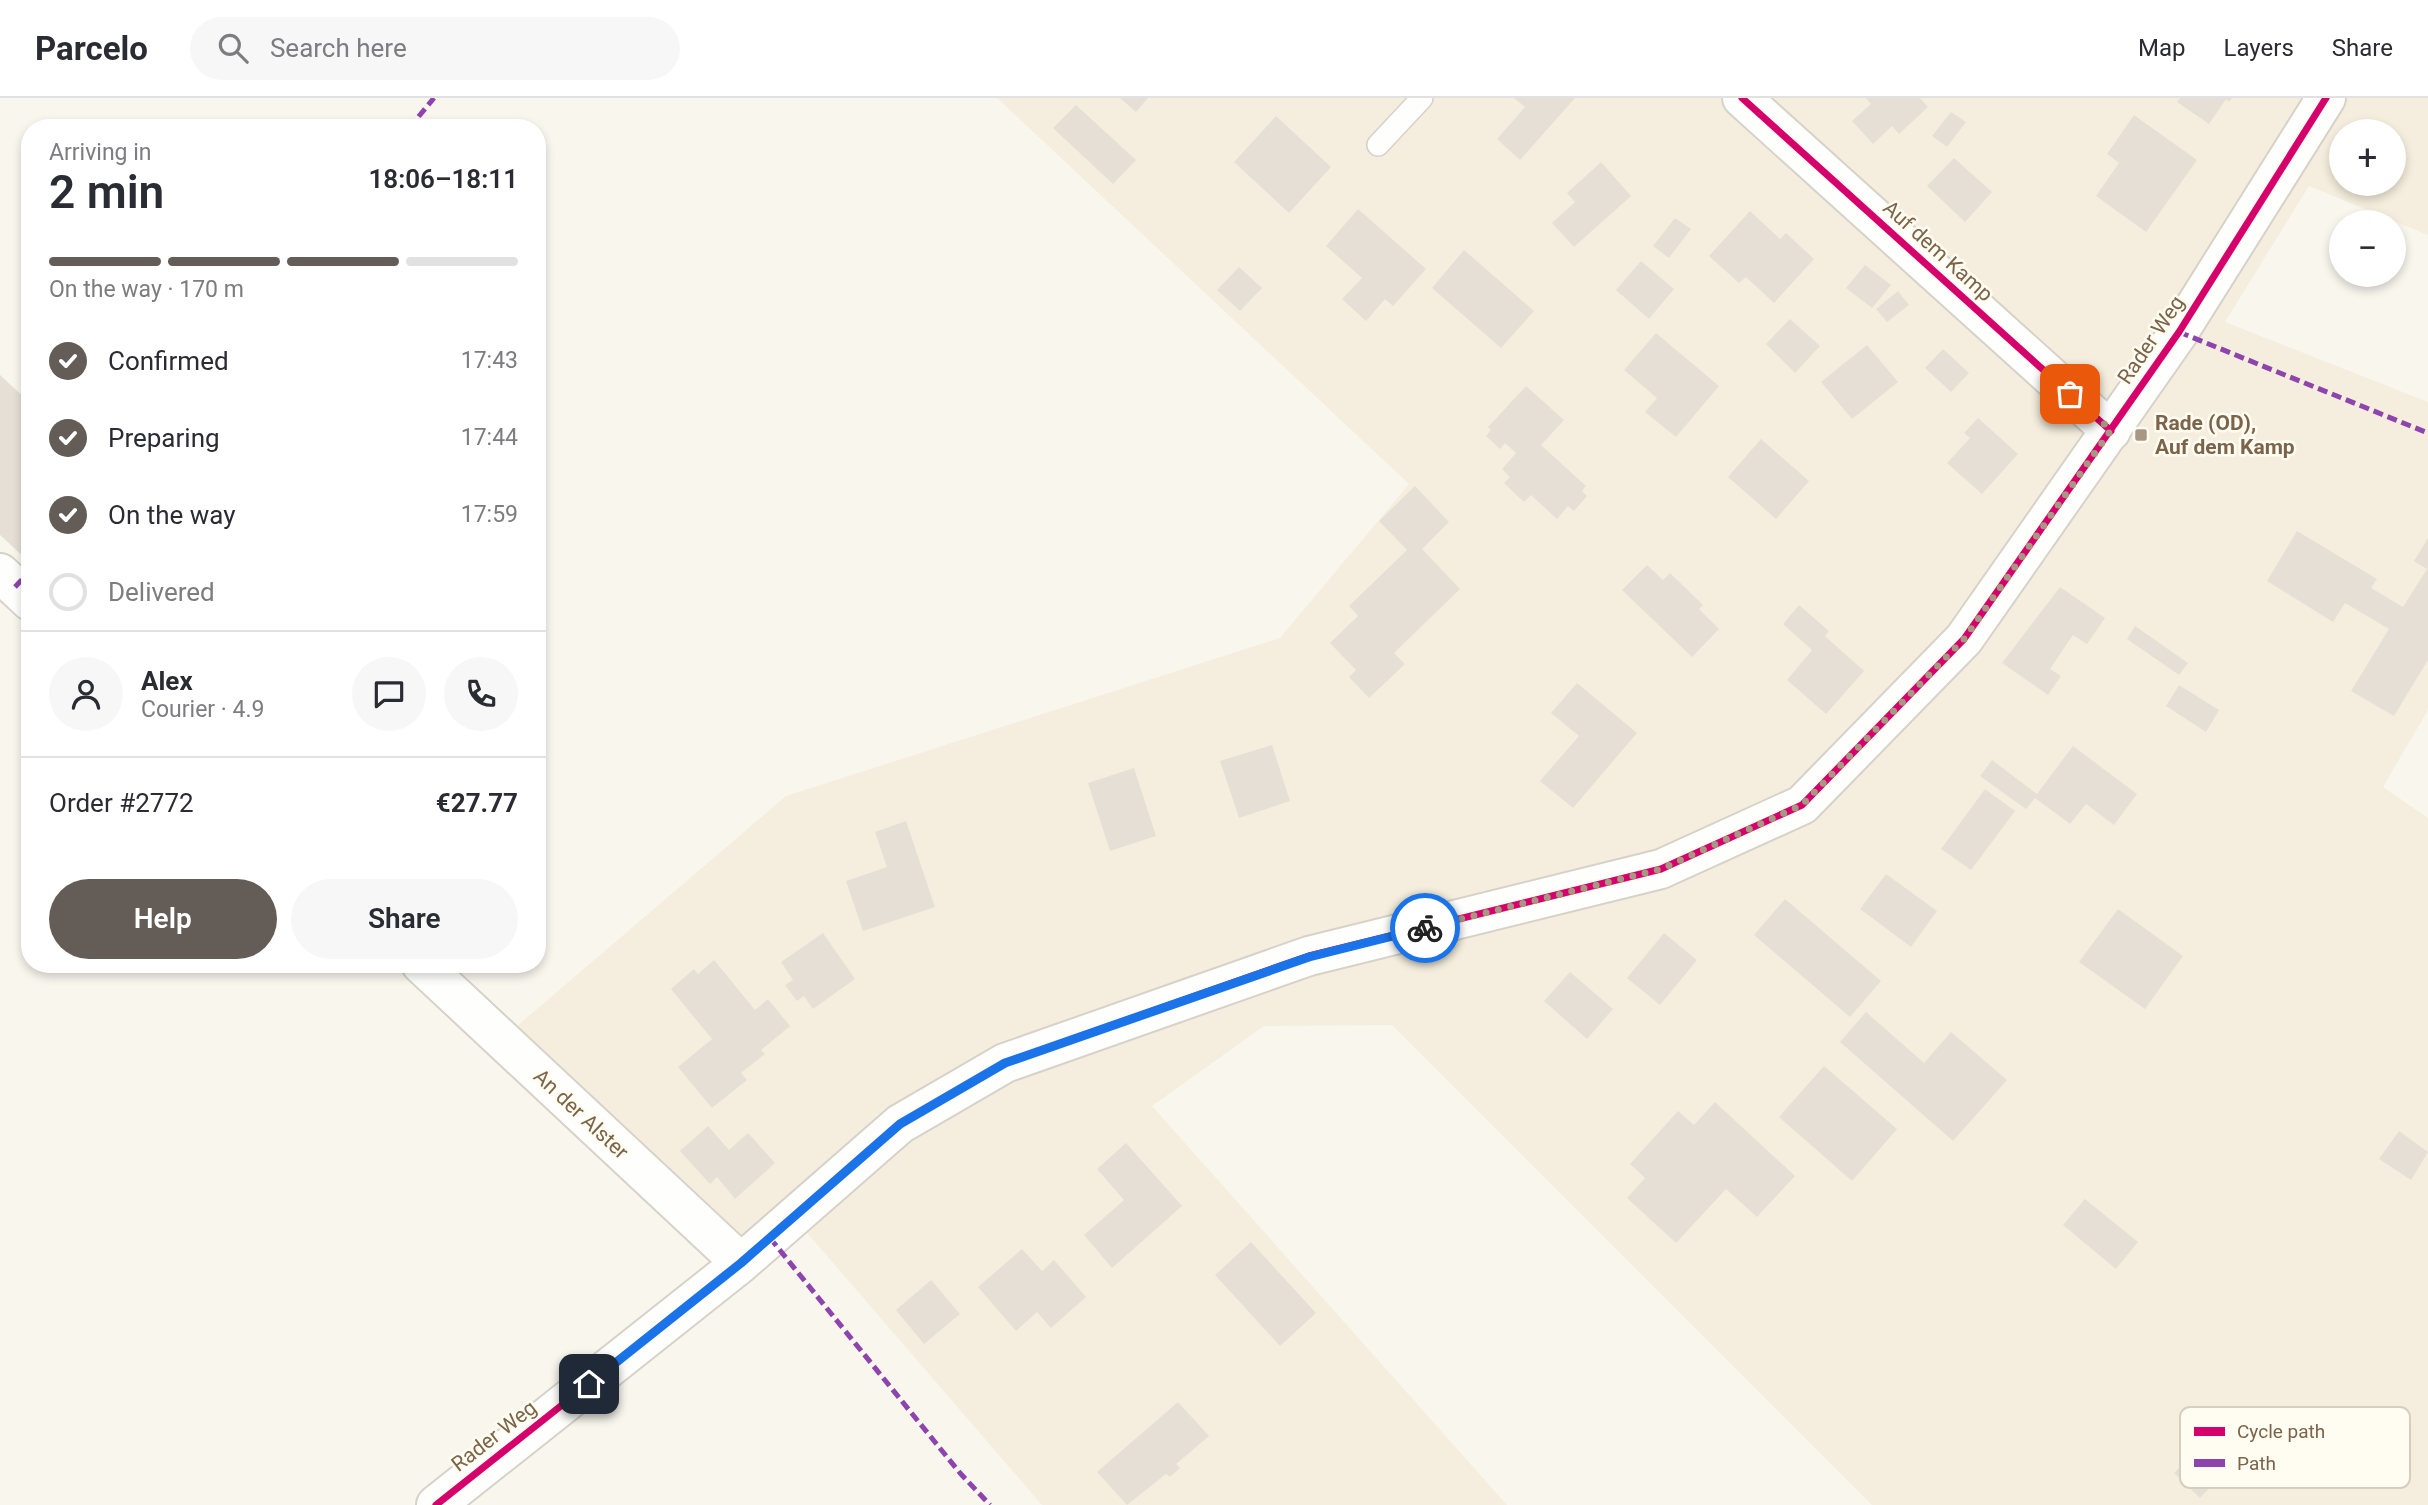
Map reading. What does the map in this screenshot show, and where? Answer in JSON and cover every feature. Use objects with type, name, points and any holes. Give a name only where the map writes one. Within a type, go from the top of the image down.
[{"type":"street","name":"Auf dem Kamp","points":[[1742,98],[2111,430]]},
{"type":"street","name":"Rader Weg","points":[[436,1505],[741,1263],[900,1124],[1005,1063],[1309,957],[1661,869],[1802,805],[1964,639],[2179,332],[2326,98]]},
{"type":"street","points":[[0,573],[21,593]]},
{"type":"street","name":"An der Alster","points":[[431,973],[741,1263]]},
{"type":"lane","points":[[1378,145],[1422,98]]},
{"type":"shaded area","points":[[997,98],[2428,98],[2428,235],[2406,226],[2406,210],[2367,210],[2333,196],[2406,196],[2406,119],[2329,119],[2329,194],[2309,186],[2225,322],[2428,402],[2428,710],[2383,787],[2428,818],[2428,1505],[1872,1505],[1392,1025],[1264,1026],[1152,1106],[1507,1505],[1042,1505],[802,1227],[739,1274],[496,1044],[786,796],[1280,638],[1409,484]]},
{"type":"building","points":[[1120,98],[1148,98],[1136,112]]},
{"type":"building","points":[[1514,98],[1575,98],[1520,160],[1497,139],[1525,107]]},
{"type":"building","points":[[1866,98],[1920,98],[1928,107],[1899,134],[1892,126],[1873,144],[1852,121],[1871,104]]},
{"type":"building","points":[[2180,98],[2232,98],[2229,102],[2226,99],[2209,124],[2177,102]]},
{"type":"building","points":[[1076,105],[1136,160],[1113,184],[1053,128]]},
{"type":"building","points":[[1951,112],[1966,122],[1947,147],[1932,136]]},
{"type":"building","points":[[2134,115],[2197,160],[2146,232],[2096,196],[2119,163],[2107,154]]},
{"type":"building","points":[[1276,116],[1331,167],[1289,213],[1234,162]]},
{"type":"building","points":[[1954,158],[1992,192],[1965,222],[1927,186]]},
{"type":"building","points":[[1601,162],[1631,196],[1574,247],[1552,223],[1575,202],[1567,193]]},
{"type":"building","points":[[1358,209],[1426,269],[1393,306],[1385,299],[1366,321],[1342,299],[1362,278],[1326,246]]},
{"type":"building","points":[[1750,211],[1780,239],[1786,233],[1814,259],[1774,303],[1746,277],[1739,283],[1709,256]]},
{"type":"building","points":[[1675,218],[1691,229],[1669,258],[1653,246]]},
{"type":"building","points":[[1464,250],[1534,311],[1501,348],[1432,288]]},
{"type":"building","points":[[1641,261],[1674,289],[1649,319],[1616,290]]},
{"type":"building","points":[[1865,265],[1891,285],[1872,308],[1846,288]]},
{"type":"building","points":[[1239,267],[1262,288],[1240,311],[1217,290]]},
{"type":"building","points":[[1898,291],[1909,305],[1887,322],[1876,309]]},
{"type":"building","points":[[1790,319],[1820,346],[1795,373],[1766,344]]},
{"type":"building","points":[[1656,333],[1719,386],[1676,437],[1645,412],[1657,398],[1624,370]]},
{"type":"building","points":[[1867,345],[1898,382],[1852,419],[1821,382]]},
{"type":"building","points":[[1943,349],[1969,373],[1951,392],[1925,368]]},
{"type":"building","points":[[0,375],[21,395],[21,554],[0,535]]},
{"type":"building","points":[[1526,386],[1564,420],[1541,445],[1586,486],[1582,491],[1587,496],[1574,511],[1568,506],[1557,519],[1531,495],[1524,502],[1504,483],[1510,477],[1502,469],[1516,453],[1505,443],[1500,449],[1486,436],[1491,430],[1488,427]]},
{"type":"building","points":[[1978,418],[2018,454],[1982,494],[1947,463],[1970,438],[1964,433]]},
{"type":"building","points":[[1761,439],[1809,481],[1776,519],[1728,477]]},
{"type":"building","points":[[1415,486],[1449,522],[1422,549],[1460,589],[1394,653],[1405,664],[1369,698],[1349,677],[1356,670],[1330,643],[1358,616],[1349,606],[1407,550],[1379,521]]},
{"type":"building","points":[[2297,531],[2377,579],[2371,588],[2403,607],[2427,569],[2414,561],[2428,538],[2428,660],[2394,716],[2351,691],[2389,629],[2345,603],[2333,622],[2267,581]]},
{"type":"building","points":[[1647,565],[1663,580],[1670,573],[1703,605],[1699,609],[1719,629],[1692,657],[1622,590]]},
{"type":"building","points":[[2060,587],[2105,618],[2087,644],[2073,635],[2050,669],[2061,676],[2048,695],[2002,663]]},
{"type":"building","points":[[1799,605],[1829,631],[1825,636],[1864,671],[1826,714],[1787,680],[1812,650],[1783,624]]},
{"type":"building","points":[[2135,626],[2188,663],[2179,675],[2127,639]]},
{"type":"building","points":[[1577,683],[1637,733],[1573,808],[1540,781],[1579,736],[1551,713]]},
{"type":"building","points":[[2179,685],[2219,710],[2206,732],[2166,706]]},
{"type":"building","points":[[1272,745],[1290,801],[1239,818],[1220,761]]},
{"type":"building","points":[[2073,746],[2137,794],[2114,825],[2086,804],[2070,824],[2035,798],[2026,809],[1980,776],[1992,760],[2037,794]]},
{"type":"building","points":[[1134,768],[1156,836],[1110,851],[1088,783]]},
{"type":"building","points":[[1985,789],[2015,811],[1971,870],[1941,849]]},
{"type":"building","points":[[906,821],[935,907],[863,931],[846,881],[887,867],[875,832]]},
{"type":"building","points":[[1886,874],[1937,911],[1911,947],[1860,909]]},
{"type":"building","points":[[1785,899],[1881,981],[1850,1017],[1754,935]]},
{"type":"building","points":[[2118,909],[2183,956],[2145,1009],[2079,962]]},
{"type":"building","points":[[823,933],[855,979],[813,1009],[804,996],[797,1001],[785,985],[793,980],[781,962]]},
{"type":"building","points":[[1664,933],[1697,960],[1660,1005],[1627,978]]},
{"type":"building","points":[[714,960],[755,1010],[768,999],[790,1026],[761,1050],[765,1054],[741,1073],[747,1080],[712,1108],[678,1067],[712,1039],[671,989],[694,969],[698,974]]},
{"type":"building","points":[[1570,972],[1613,1009],[1587,1039],[1544,1001]]},
{"type":"building","points":[[1866,1012],[1924,1063],[1951,1032],[2007,1080],[1953,1141],[1840,1042]]},
{"type":"building","points":[[1824,1066],[1897,1129],[1852,1181],[1779,1117]]},
{"type":"building","points":[[1715,1102],[1795,1176],[1757,1217],[1726,1189],[1676,1243],[1627,1198],[1645,1178],[1630,1164],[1678,1111],[1694,1125]]},
{"type":"building","points":[[708,1126],[729,1150],[748,1133],[775,1163],[735,1199],[717,1177],[710,1184],[680,1151]]},
{"type":"building","points":[[2399,1131],[2428,1152],[2411,1180],[2379,1159]]},
{"type":"building","points":[[1126,1143],[1182,1206],[1112,1268],[1084,1235],[1124,1200],[1097,1169]]},
{"type":"building","points":[[2085,1199],[2138,1242],[2116,1269],[2063,1225]]},
{"type":"building","points":[[1251,1242],[1316,1313],[1280,1346],[1215,1275]]},
{"type":"building","points":[[1022,1249],[1042,1271],[1054,1260],[1086,1297],[1051,1328],[1037,1312],[1016,1331],[978,1287]]},
{"type":"building","points":[[931,1280],[960,1314],[924,1344],[896,1310]]},
{"type":"building","points":[[1178,1402],[1209,1436],[1176,1464],[1180,1468],[1170,1477],[1166,1474],[1127,1505],[1097,1472]]},
{"type":"building","points":[[2180,1467],[2180,1479],[2174,1473]]},
{"type":"building","points":[[2190,1488],[2210,1488],[2200,1498]]},
{"type":"marked path","points":[[416,119],[434,98]]},
{"type":"marked path","points":[[2179,332],[2428,433]]},
{"type":"marked path","points":[[15,587],[21,581]]},
{"type":"marked path","points":[[770,1238],[960,1473],[990,1505]]},
{"type":"cycle path","points":[[1742,98],[2111,431]]},
{"type":"cycle path","points":[[436,1505],[741,1263],[900,1124],[1005,1063],[1309,956],[1661,869],[1802,805],[1964,639],[2179,332],[2326,98]]},
{"type":"way so far","points":[[1425,928],[1661,869],[1802,805],[1964,639],[2111,430],[2070,394]]},
{"type":"place","name":"Rade (OD), Auf dem Kamp","points":[[2141,435]]},
{"type":"route","points":[[589,1384],[741,1263],[900,1124],[1005,1063],[1309,957],[1425,928]]}]
